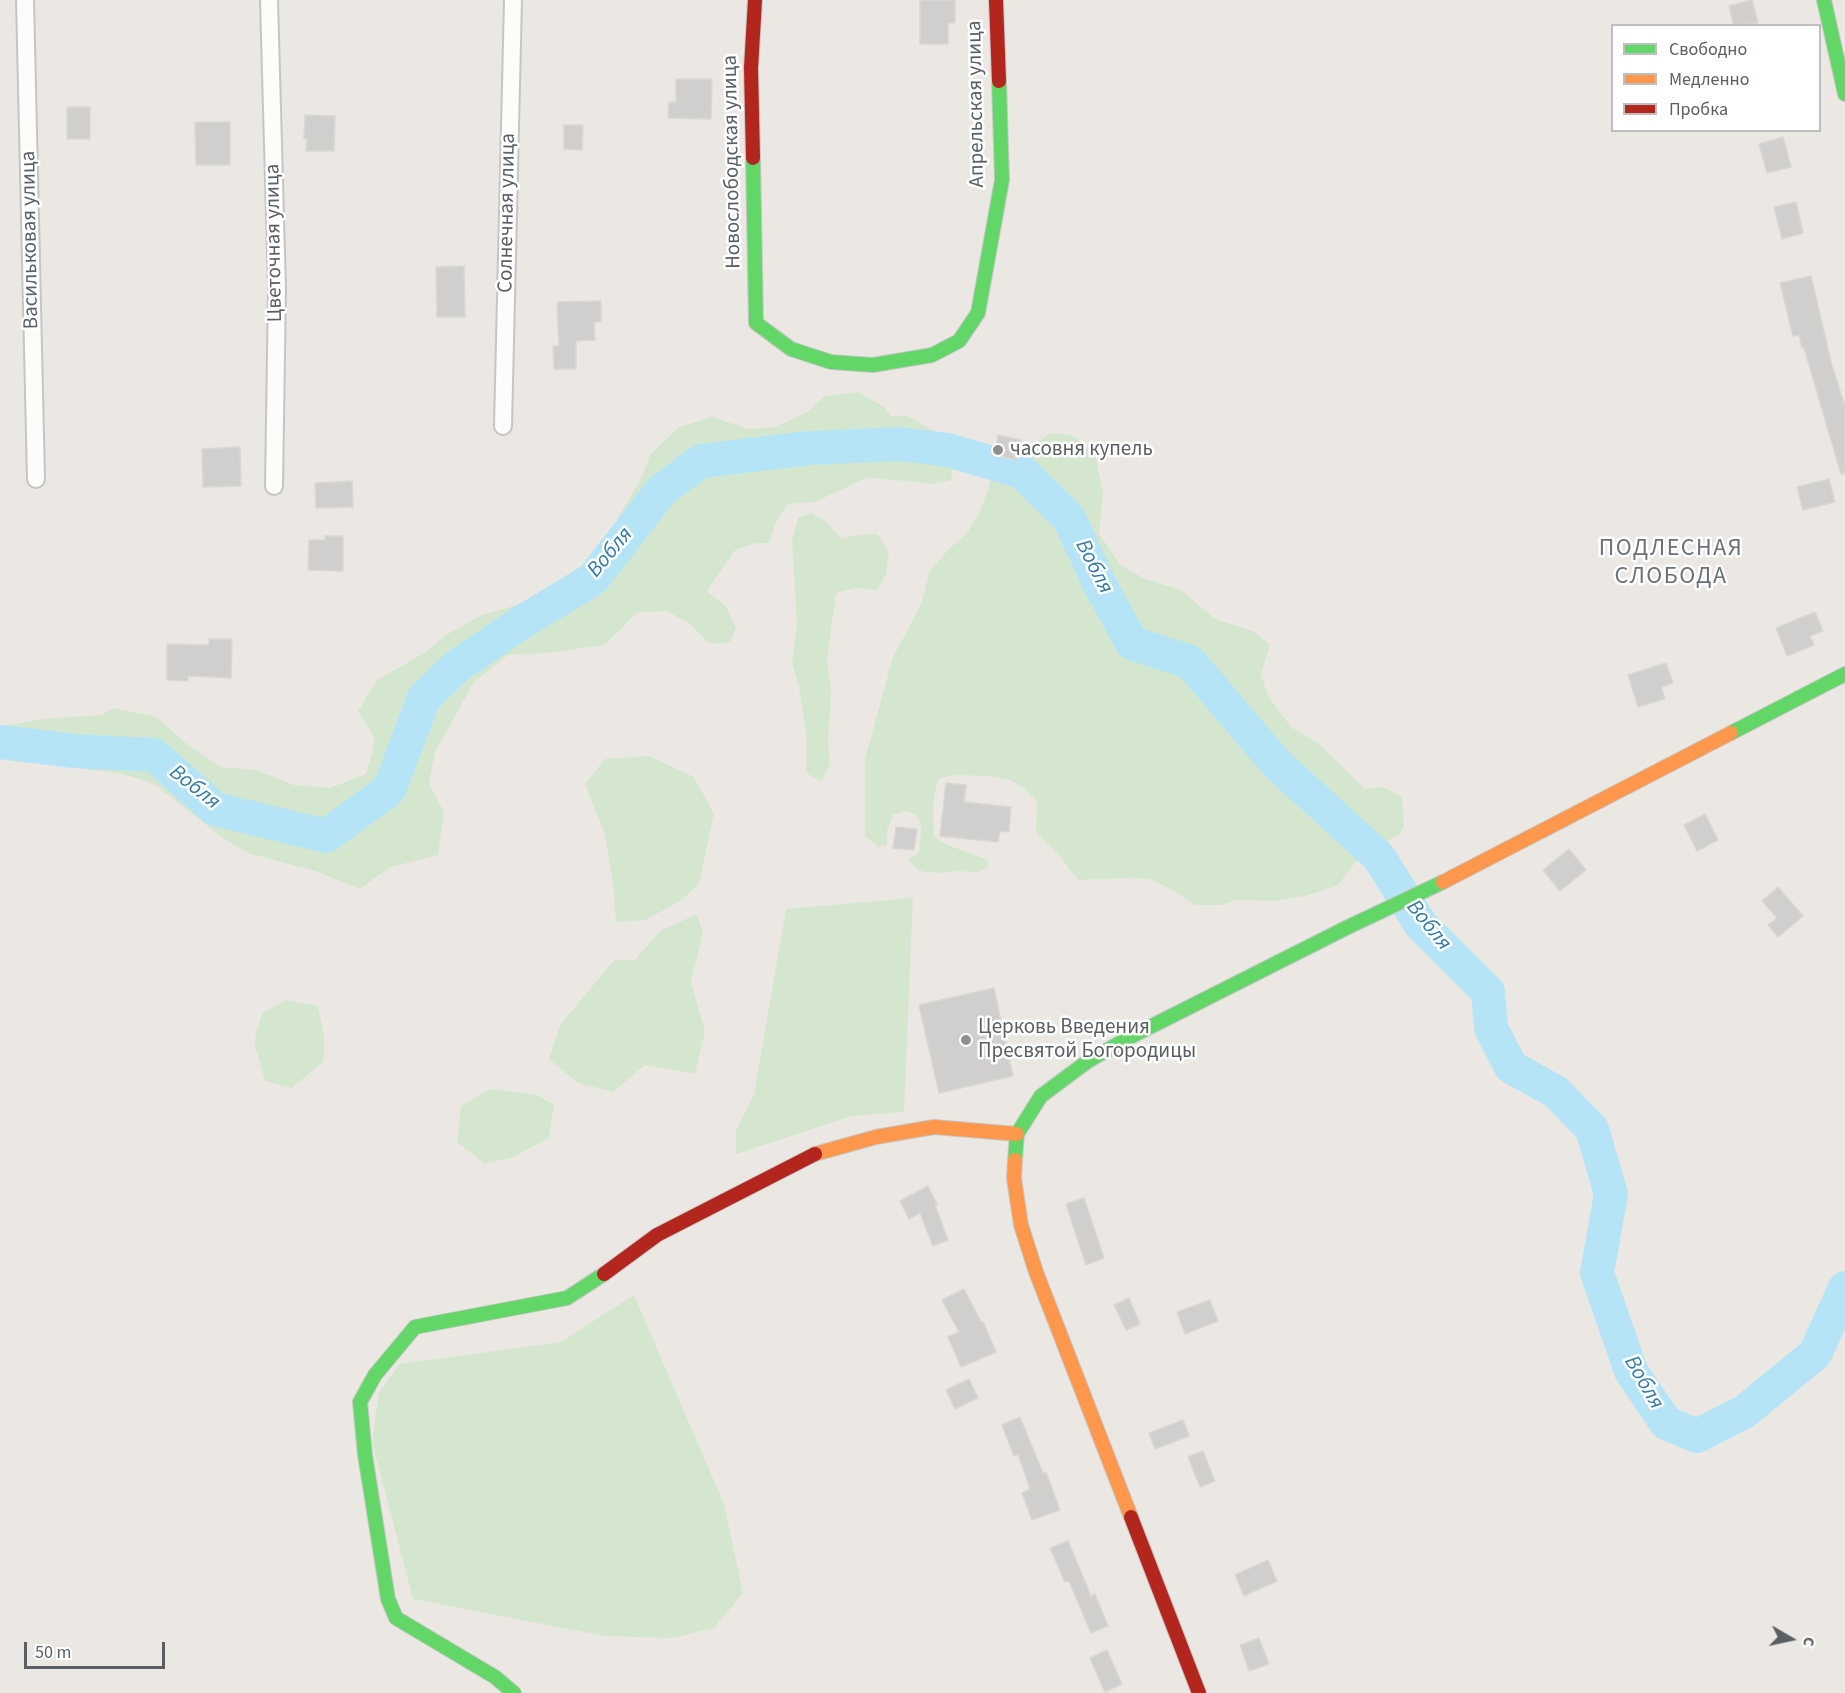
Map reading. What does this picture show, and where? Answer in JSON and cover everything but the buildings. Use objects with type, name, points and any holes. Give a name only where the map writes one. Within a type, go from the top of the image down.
[{"type":"street","name":"Васильковая улица","points":[[25,0],[36,479]]},
{"type":"street","name":"Цветочная улица","points":[[269,0],[277,289],[274,486]]},
{"type":"street","name":"Солнечная улица","points":[[503,426],[513,0]]},
{"type":"street","name":"Новослободская улица","points":[[754,0],[751,68],[756,323],[791,349],[831,362],[873,365],[932,355],[959,341],[978,313]]},
{"type":"street","name":"Апрельская улица","points":[[978,313],[1002,180],[996,0]]},
{"type":"street","points":[[1824,0],[1840,52],[1845,94]]},
{"type":"street","points":[[1200,1693],[1036,1272],[1021,1225],[1014,1178],[1017,1134],[1041,1096],[1088,1061],[1142,1031],[1457,875],[1845,675]]},
{"type":"street","points":[[514,1693],[495,1677],[396,1618],[388,1599],[365,1455],[360,1402],[375,1375],[415,1328],[567,1298],[597,1280],[657,1235],[812,1155],[876,1137],[934,1127],[1017,1134]]},
{"type":"green space","points":[[858,392],[884,407],[891,416],[908,416],[935,432],[953,437],[957,443],[951,480],[932,484],[868,477],[815,502],[788,504],[777,520],[769,543],[756,543],[735,550],[707,591],[726,607],[736,628],[730,642],[710,644],[690,624],[667,611],[637,612],[604,645],[547,653],[508,655],[474,682],[435,752],[429,783],[444,812],[438,855],[391,867],[359,889],[318,872],[248,853],[223,838],[154,784],[123,774],[0,758],[0,727],[41,719],[102,715],[113,708],[157,717],[188,745],[221,767],[256,770],[294,785],[330,788],[366,774],[374,737],[358,711],[377,680],[424,653],[446,635],[482,615],[535,600],[566,580],[597,554],[643,475],[650,455],[679,427],[712,417],[748,429],[776,427],[807,412],[825,396]]},
{"type":"green space","points":[[1050,433],[1072,435],[1095,454],[1103,492],[1099,534],[1121,565],[1143,578],[1181,590],[1215,619],[1253,631],[1270,645],[1261,674],[1268,696],[1291,727],[1319,744],[1365,789],[1384,787],[1402,798],[1404,826],[1399,835],[1355,863],[1337,886],[1305,896],[1274,901],[1236,900],[1222,905],[1195,905],[1153,880],[1134,878],[1078,880],[1062,859],[1036,833],[1037,801],[1025,789],[1010,780],[990,776],[954,775],[939,779],[934,794],[934,836],[945,844],[988,860],[988,867],[978,872],[941,873],[924,872],[917,869],[907,859],[916,855],[920,849],[921,824],[916,814],[905,811],[893,815],[887,830],[887,845],[878,847],[865,836],[865,759],[893,657],[921,605],[930,570],[967,533],[980,512],[991,480],[1010,477],[1030,465],[1034,445]]},
{"type":"green space","points":[[811,513],[828,523],[841,539],[856,535],[877,534],[889,552],[886,574],[877,590],[855,588],[836,593],[827,660],[831,692],[828,741],[830,765],[821,781],[806,773],[806,732],[799,688],[792,663],[797,624],[792,540],[798,518]]},
{"type":"green space","points":[[649,756],[694,777],[714,814],[699,884],[679,902],[645,920],[616,922],[605,835],[585,784],[605,759]]},
{"type":"green space","points":[[913,898],[904,1112],[852,1116],[736,1154],[736,1130],[754,1094],[786,909]]},
{"type":"green space","points":[[697,914],[703,934],[691,982],[705,1031],[695,1074],[645,1065],[613,1092],[578,1083],[549,1059],[560,1025],[615,959],[634,961],[660,931]]},
{"type":"green space","points":[[285,1000],[318,1006],[324,1036],[324,1061],[292,1088],[265,1081],[254,1042],[262,1014]]},
{"type":"green space","points":[[490,1089],[537,1095],[554,1105],[549,1138],[513,1157],[485,1164],[457,1142],[461,1106]]},
{"type":"green space","points":[[634,1295],[724,1504],[743,1593],[714,1628],[673,1638],[604,1636],[413,1599],[372,1442],[379,1392],[400,1364],[561,1342]]},
{"type":"waterway","name":"Вобля","points":[[0,742],[74,751],[154,755],[215,809],[326,836],[389,790],[424,698],[456,667],[519,624],[593,579],[661,491],[701,461],[809,448],[900,444],[948,450],[1022,472],[1069,518],[1099,583],[1132,643],[1190,662],[1277,764],[1379,857],[1421,925],[1488,992],[1491,1028],[1511,1067],[1556,1092],[1592,1129],[1611,1194],[1597,1273],[1631,1371],[1666,1423],[1697,1436],[1744,1412],[1815,1354],[1845,1288]]},
{"type":"traffic: fast","points":[[1824,0],[1845,94]]},
{"type":"traffic: fast","points":[[753,158],[756,323],[791,349],[831,362],[873,365],[932,355],[959,341],[978,313],[1002,180],[999,81]]},
{"type":"traffic: fast","points":[[1731,733],[1845,674]]},
{"type":"traffic: fast","points":[[1015,1160],[1017,1134],[1041,1096],[1088,1061],[1132,1036],[1348,927],[1443,882]]},
{"type":"traffic: fast","points":[[514,1693],[495,1677],[396,1618],[388,1599],[365,1455],[360,1402],[375,1375],[415,1327],[567,1298],[604,1274]]},
{"type":"traffic: slow","points":[[1443,882],[1731,733]]},
{"type":"traffic: slow","points":[[815,1154],[876,1137],[934,1127],[1017,1134]]},
{"type":"traffic: slow","points":[[1015,1160],[1014,1178],[1021,1225],[1036,1272],[1131,1517]]},
{"type":"traffic: jam","points":[[753,158],[751,68],[755,0]]},
{"type":"traffic: jam","points":[[996,0],[999,81]]},
{"type":"traffic: jam","points":[[604,1274],[657,1235],[815,1154]]},
{"type":"traffic: jam","points":[[1131,1517],[1199,1693]]},
{"type":"place","name":"часовня купель","points":[[998,450]]},
{"type":"place","name":"Церковь Введения Пресвятой Богородицы","points":[[966,1040]]},
{"type":"district","name":"ПОДЛЕСНАЯ СЛОБОДА","points":[[1671,564]]}]
